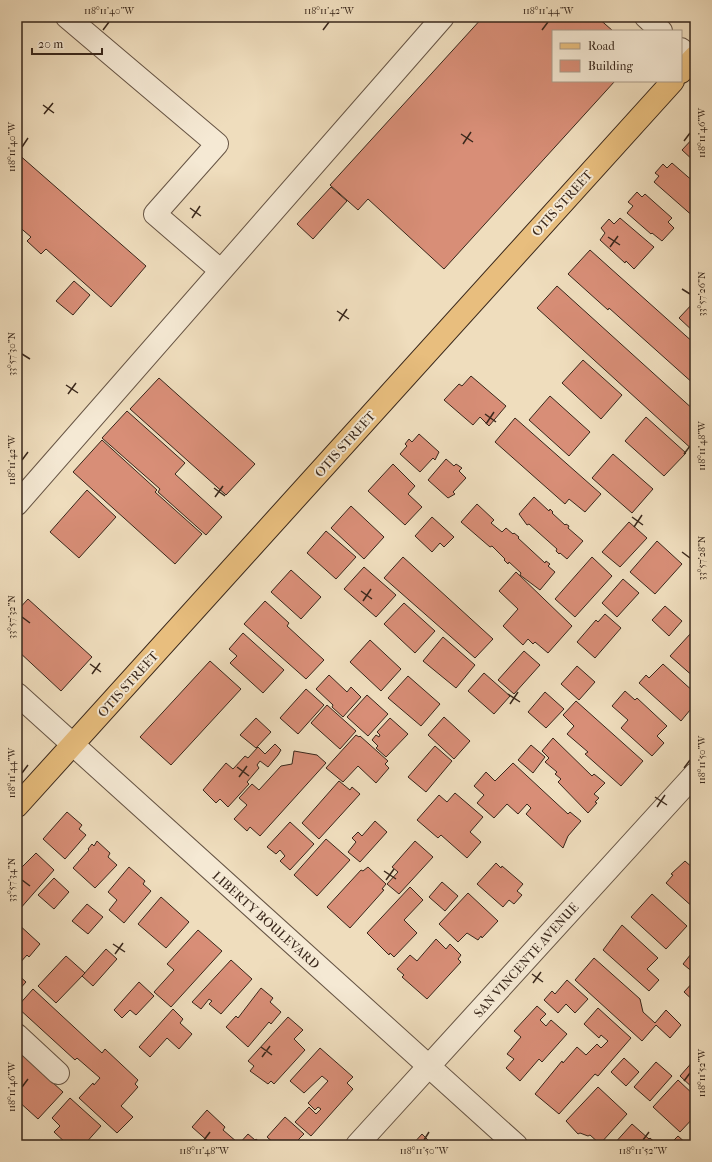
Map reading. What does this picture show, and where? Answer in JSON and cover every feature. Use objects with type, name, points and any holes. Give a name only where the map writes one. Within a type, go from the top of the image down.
[{"type":"main road","name":"OTIS STREET","points":[[17,806],[672,82]]},
{"type":"street","points":[[67,17],[217,144],[155,214],[220,270]]},
{"type":"street","points":[[17,504],[220,270],[443,17]]},
{"type":"street","points":[[646,17],[660,30]]},
{"type":"street","name":"LIBERTY BOULEVARD","points":[[17,694],[516,1145]]},
{"type":"street","name":"SAN VINCENTE AVENUE","points":[[356,1145],[429,1067],[695,774]]},
{"type":"street","points":[[17,1035],[58,1073]]},
{"type":"building","points":[[483,17],[597,17],[612,30],[552,30],[552,82],[614,82],[444,269],[368,199],[358,210],[330,185]]},
{"type":"building","points":[[695,136],[695,162],[682,150]]},
{"type":"building","points":[[17,153],[146,266],[111,307],[46,249],[41,254],[27,241],[31,237],[17,225]]},
{"type":"building","points":[[672,163],[695,183],[695,218],[654,182],[659,176],[655,173],[663,164],[667,168]]},
{"type":"building","points":[[331,187],[347,201],[313,239],[297,224]]},
{"type":"building","points":[[637,192],[642,197],[645,194],[672,218],[668,222],[674,228],[662,241],[652,233],[651,234],[627,213],[633,206],[628,202]]},
{"type":"building","points":[[620,218],[654,247],[634,269],[626,261],[625,263],[600,240],[605,233],[601,228],[609,219],[614,224]]},
{"type":"building","points":[[590,250],[695,344],[695,385],[609,308],[608,310],[568,274]]},
{"type":"building","points":[[695,250],[695,260],[690,256]]},
{"type":"building","points":[[74,281],[90,295],[73,315],[56,301]]},
{"type":"building","points":[[557,286],[695,411],[695,452],[537,308]]},
{"type":"building","points":[[695,301],[695,333],[679,318]]},
{"type":"building","points":[[583,360],[622,395],[601,419],[562,383]]},
{"type":"building","points":[[471,376],[506,406],[489,426],[480,417],[473,425],[444,400],[459,384],[462,386]]},
{"type":"building","points":[[159,378],[255,464],[226,495],[130,409]]},
{"type":"building","points":[[550,396],[590,432],[569,456],[529,420]]},
{"type":"building","points":[[127,411],[185,463],[175,474],[222,517],[206,535],[158,492],[160,489],[102,438]]},
{"type":"building","points":[[646,417],[686,453],[664,476],[625,441]]},
{"type":"building","points":[[515,418],[601,494],[585,512],[569,499],[565,504],[495,442]]},
{"type":"building","points":[[419,434],[439,452],[435,460],[433,458],[420,472],[400,454],[407,446],[405,444],[409,439],[412,442]]},
{"type":"building","points":[[102,440],[157,490],[155,492],[202,534],[175,564],[73,472]]},
{"type":"building","points":[[613,454],[653,489],[632,513],[592,478]]},
{"type":"building","points":[[446,459],[454,466],[456,464],[462,468],[459,471],[466,478],[453,492],[455,494],[448,498],[428,480]]},
{"type":"building","points":[[393,464],[415,486],[408,494],[422,507],[405,525],[368,491]]},
{"type":"building","points":[[87,490],[116,517],[79,558],[50,532]]},
{"type":"building","points":[[534,497],[549,511],[550,509],[553,512],[552,513],[565,525],[566,524],[569,526],[568,528],[583,541],[567,559],[560,553],[559,554],[556,551],[557,549],[529,524],[527,525],[519,514]]},
{"type":"building","points":[[477,504],[494,520],[491,523],[502,532],[506,528],[513,534],[514,533],[545,563],[546,561],[550,564],[548,566],[555,572],[540,590],[520,575],[521,573],[509,562],[508,564],[492,546],[490,547],[461,522]]},
{"type":"building","points":[[351,506],[384,537],[364,559],[331,528]]},
{"type":"building","points":[[432,517],[454,537],[444,547],[440,543],[432,552],[415,536]]},
{"type":"building","points":[[629,522],[647,538],[620,567],[602,552]]},
{"type":"building","points":[[326,531],[356,557],[336,579],[307,553]]},
{"type":"building","points":[[695,536],[695,545],[690,541]]},
{"type":"building","points":[[657,541],[682,564],[655,594],[630,572]]},
{"type":"building","points":[[403,557],[493,639],[475,658],[384,578]]},
{"type":"building","points":[[592,557],[612,576],[575,617],[555,599]]},
{"type":"building","points":[[364,567],[396,595],[376,617],[344,589]]},
{"type":"building","points":[[291,570],[321,597],[301,619],[271,592]]},
{"type":"building","points":[[516,572],[572,626],[548,653],[535,642],[533,644],[528,639],[523,645],[503,626],[518,609],[499,591]]},
{"type":"building","points":[[623,579],[639,593],[617,617],[602,603]]},
{"type":"building","points":[[28,599],[92,657],[61,691],[17,650],[17,611]]},
{"type":"building","points":[[265,601],[289,623],[287,626],[324,660],[306,679],[244,624]]},
{"type":"building","points":[[404,603],[435,631],[415,653],[384,624]]},
{"type":"building","points":[[665,606],[682,621],[669,636],[652,620]]},
{"type":"building","points":[[605,614],[621,628],[595,658],[577,642],[596,620],[598,622]]},
{"type":"building","points":[[243,633],[284,670],[263,693],[230,663],[237,656],[229,649]]},
{"type":"building","points":[[691,633],[695,637],[695,678],[670,656]]},
{"type":"building","points":[[443,637],[475,665],[456,688],[423,661]]},
{"type":"building","points":[[370,640],[401,669],[381,691],[350,662]]},
{"type":"building","points":[[524,651],[540,665],[514,694],[498,680]]},
{"type":"building","points":[[210,661],[241,689],[171,765],[140,737]]},
{"type":"building","points":[[663,664],[695,693],[691,700],[695,704],[681,721],[639,683],[646,675],[649,678]]},
{"type":"building","points":[[577,666],[595,682],[579,700],[561,684]]},
{"type":"building","points":[[484,673],[510,696],[494,714],[468,691]]},
{"type":"building","points":[[329,675],[347,692],[351,687],[361,697],[343,717],[316,689]]},
{"type":"building","points":[[408,676],[440,704],[421,726],[388,698]]},
{"type":"building","points":[[306,689],[324,705],[298,734],[280,718]]},
{"type":"building","points":[[625,691],[635,700],[637,698],[667,726],[657,736],[664,743],[652,756],[621,728],[628,720],[612,706]]},
{"type":"building","points":[[545,692],[564,709],[546,728],[528,712]]},
{"type":"building","points":[[367,695],[388,714],[368,736],[347,717]]},
{"type":"building","points":[[576,701],[643,761],[621,786],[585,754],[588,752],[567,734],[574,726],[563,715]]},
{"type":"building","points":[[327,705],[356,731],[340,749],[311,723]]},
{"type":"building","points":[[444,717],[470,741],[454,759],[428,735]]},
{"type":"building","points":[[256,718],[271,732],[256,748],[240,735]]},
{"type":"building","points":[[390,718],[408,734],[386,757],[376,748],[378,746],[372,740],[376,735],[379,737],[380,735],[377,732]]},
{"type":"building","points":[[356,735],[359,737],[360,736],[388,761],[385,764],[389,768],[376,783],[358,766],[343,782],[326,768]]},
{"type":"building","points":[[553,738],[592,776],[594,774],[605,783],[594,794],[599,798],[595,802],[597,803],[588,813],[558,782],[561,779],[555,774],[557,772],[545,762],[549,758],[542,751]]},
{"type":"building","points":[[275,744],[281,750],[278,755],[268,767],[260,761],[257,765],[259,768],[247,782],[249,784],[228,807],[220,799],[216,803],[203,790],[226,763],[233,769],[245,756],[248,758],[258,747],[265,754]]},
{"type":"building","points":[[531,745],[545,757],[533,773],[518,760]]},
{"type":"building","points":[[435,746],[452,761],[426,792],[408,777]]},
{"type":"building","points":[[294,751],[317,755],[326,763],[260,836],[250,827],[247,831],[234,819],[247,805],[239,798],[252,784],[259,790],[281,766],[292,764]]},
{"type":"building","points":[[513,763],[568,814],[570,812],[581,821],[568,836],[563,848],[526,814],[531,808],[527,804],[518,814],[507,804],[494,818],[477,803],[484,795],[474,786],[486,772],[495,781]]},
{"type":"building","points":[[339,781],[350,790],[352,787],[360,794],[319,839],[302,823]]},
{"type":"building","points":[[455,793],[483,817],[470,832],[481,842],[467,858],[441,835],[438,838],[417,820],[439,795],[447,802]]},
{"type":"building","points":[[67,812],[82,825],[79,829],[86,835],[65,859],[43,839]]},
{"type":"building","points":[[375,821],[387,832],[360,862],[348,852],[356,842],[352,838],[358,832],[362,836]]},
{"type":"building","points":[[290,822],[314,844],[290,870],[280,861],[285,856],[280,850],[276,854],[267,847]]},
{"type":"building","points":[[326,839],[350,860],[317,896],[294,875]]},
{"type":"building","points":[[97,841],[110,853],[108,857],[117,865],[95,888],[73,868],[89,850],[88,849],[92,844],[94,846]]},
{"type":"building","points":[[415,841],[433,857],[399,894],[387,884],[398,872],[392,867]]},
{"type":"building","points":[[36,853],[54,870],[19,910],[17,908],[17,872]]},
{"type":"building","points":[[685,861],[695,870],[695,909],[666,883],[673,875],[671,874]]},
{"type":"building","points":[[496,863],[501,868],[502,866],[523,884],[517,891],[522,895],[514,904],[509,900],[503,907],[477,884]]},
{"type":"building","points":[[129,867],[145,881],[143,884],[151,891],[124,923],[109,910],[117,900],[108,892]]},
{"type":"building","points":[[368,867],[386,884],[382,889],[384,890],[350,928],[327,907],[361,870],[363,871]]},
{"type":"building","points":[[54,878],[69,892],[54,909],[38,895]]},
{"type":"building","points":[[442,882],[458,896],[445,911],[429,897]]},
{"type":"building","points":[[410,887],[423,900],[404,920],[417,933],[394,957],[390,953],[389,955],[367,933]]},
{"type":"building","points":[[468,893],[498,921],[482,938],[481,936],[478,940],[467,933],[458,942],[439,924]]},
{"type":"building","points":[[652,894],[687,926],[666,949],[631,917]]},
{"type":"building","points":[[161,897],[189,922],[166,948],[138,924]]},
{"type":"building","points":[[87,904],[103,917],[88,934],[72,921]]},
{"type":"building","points":[[17,923],[40,944],[29,957],[27,955],[18,965]]},
{"type":"building","points":[[622,925],[658,958],[647,969],[659,980],[649,991],[603,950]]},
{"type":"building","points":[[198,930],[222,951],[171,1007],[154,992],[174,970],[167,964]]},
{"type":"building","points":[[436,939],[446,949],[450,944],[461,955],[458,959],[461,962],[427,999],[402,977],[404,975],[397,969],[410,955],[417,961]]},
{"type":"building","points":[[106,949],[117,959],[93,986],[82,976]]},
{"type":"building","points":[[691,954],[695,957],[695,974],[683,964]]},
{"type":"building","points":[[66,956],[85,973],[56,1003],[38,986]]},
{"type":"building","points":[[594,958],[640,999],[643,1012],[655,1023],[666,1010],[681,1025],[670,1038],[656,1025],[642,1041],[575,980]]},
{"type":"building","points":[[231,960],[252,979],[221,1014],[209,1004],[212,1001],[209,999],[201,1009],[192,1002]]},
{"type":"building","points":[[17,974],[26,982],[17,992]]},
{"type":"building","points":[[567,980],[588,999],[575,1013],[566,1004],[558,1013],[544,1000],[552,991],[555,994]]},
{"type":"building","points":[[695,980],[695,1002],[684,992]]},
{"type":"building","points":[[139,982],[154,996],[136,1015],[130,1010],[122,1018],[114,1010]]},
{"type":"building","points":[[261,988],[273,998],[270,1002],[281,1012],[271,1024],[269,1022],[248,1047],[226,1027],[236,1016],[238,1018]]},
{"type":"building","points":[[33,989],[102,1053],[105,1049],[138,1080],[135,1084],[138,1087],[121,1106],[133,1117],[117,1133],[79,1098],[93,1083],[94,1085],[100,1078],[77,1058],[75,1060],[17,1007]]},
{"type":"building","points":[[537,1006],[546,1014],[540,1020],[546,1026],[551,1020],[567,1034],[542,1062],[539,1059],[520,1081],[506,1068],[514,1059],[507,1054],[521,1037],[514,1031]]},
{"type":"building","points":[[598,1008],[631,1038],[598,1076],[595,1074],[559,1114],[535,1094],[562,1061],[563,1063],[577,1047],[586,1055],[597,1044],[601,1048],[608,1041],[601,1035],[599,1038],[584,1024]]},
{"type":"building","points":[[173,1009],[183,1019],[180,1023],[192,1034],[179,1049],[167,1038],[150,1057],[139,1047]]},
{"type":"building","points":[[288,1017],[303,1030],[294,1039],[305,1050],[274,1084],[271,1081],[268,1084],[250,1071],[254,1066],[248,1061]]},
{"type":"building","points":[[320,1048],[353,1077],[347,1083],[353,1089],[311,1136],[295,1122],[309,1107],[316,1114],[321,1109],[318,1107],[315,1110],[308,1103],[328,1081],[322,1076],[304,1093],[290,1081]]},
{"type":"building","points":[[17,1050],[63,1092],[38,1119],[17,1100],[17,1096],[22,1091],[17,1086]]},
{"type":"building","points":[[624,1058],[639,1072],[626,1086],[611,1072]]},
{"type":"building","points":[[695,1059],[695,1090],[680,1076]]},
{"type":"building","points":[[656,1062],[672,1076],[650,1101],[634,1087]]},
{"type":"building","points":[[678,1080],[695,1096],[695,1116],[680,1132],[653,1107]]},
{"type":"building","points":[[598,1087],[627,1114],[600,1144],[590,1135],[578,1134],[566,1121]]},
{"type":"building","points":[[70,1098],[101,1126],[84,1145],[68,1145],[54,1132],[60,1126],[52,1118]]},
{"type":"building","points":[[207,1110],[225,1127],[223,1130],[237,1142],[234,1145],[219,1145],[213,1140],[210,1143],[192,1127]]},
{"type":"building","points":[[285,1117],[304,1134],[293,1145],[276,1145],[267,1137]]},
{"type":"building","points":[[632,1124],[649,1139],[650,1138],[658,1145],[613,1145]]},
{"type":"building","points":[[248,1134],[255,1140],[256,1139],[263,1145],[238,1145]]},
{"type":"building","points":[[422,1134],[433,1145],[412,1145]]},
{"type":"building","points":[[678,1136],[688,1145],[669,1145]]}]
